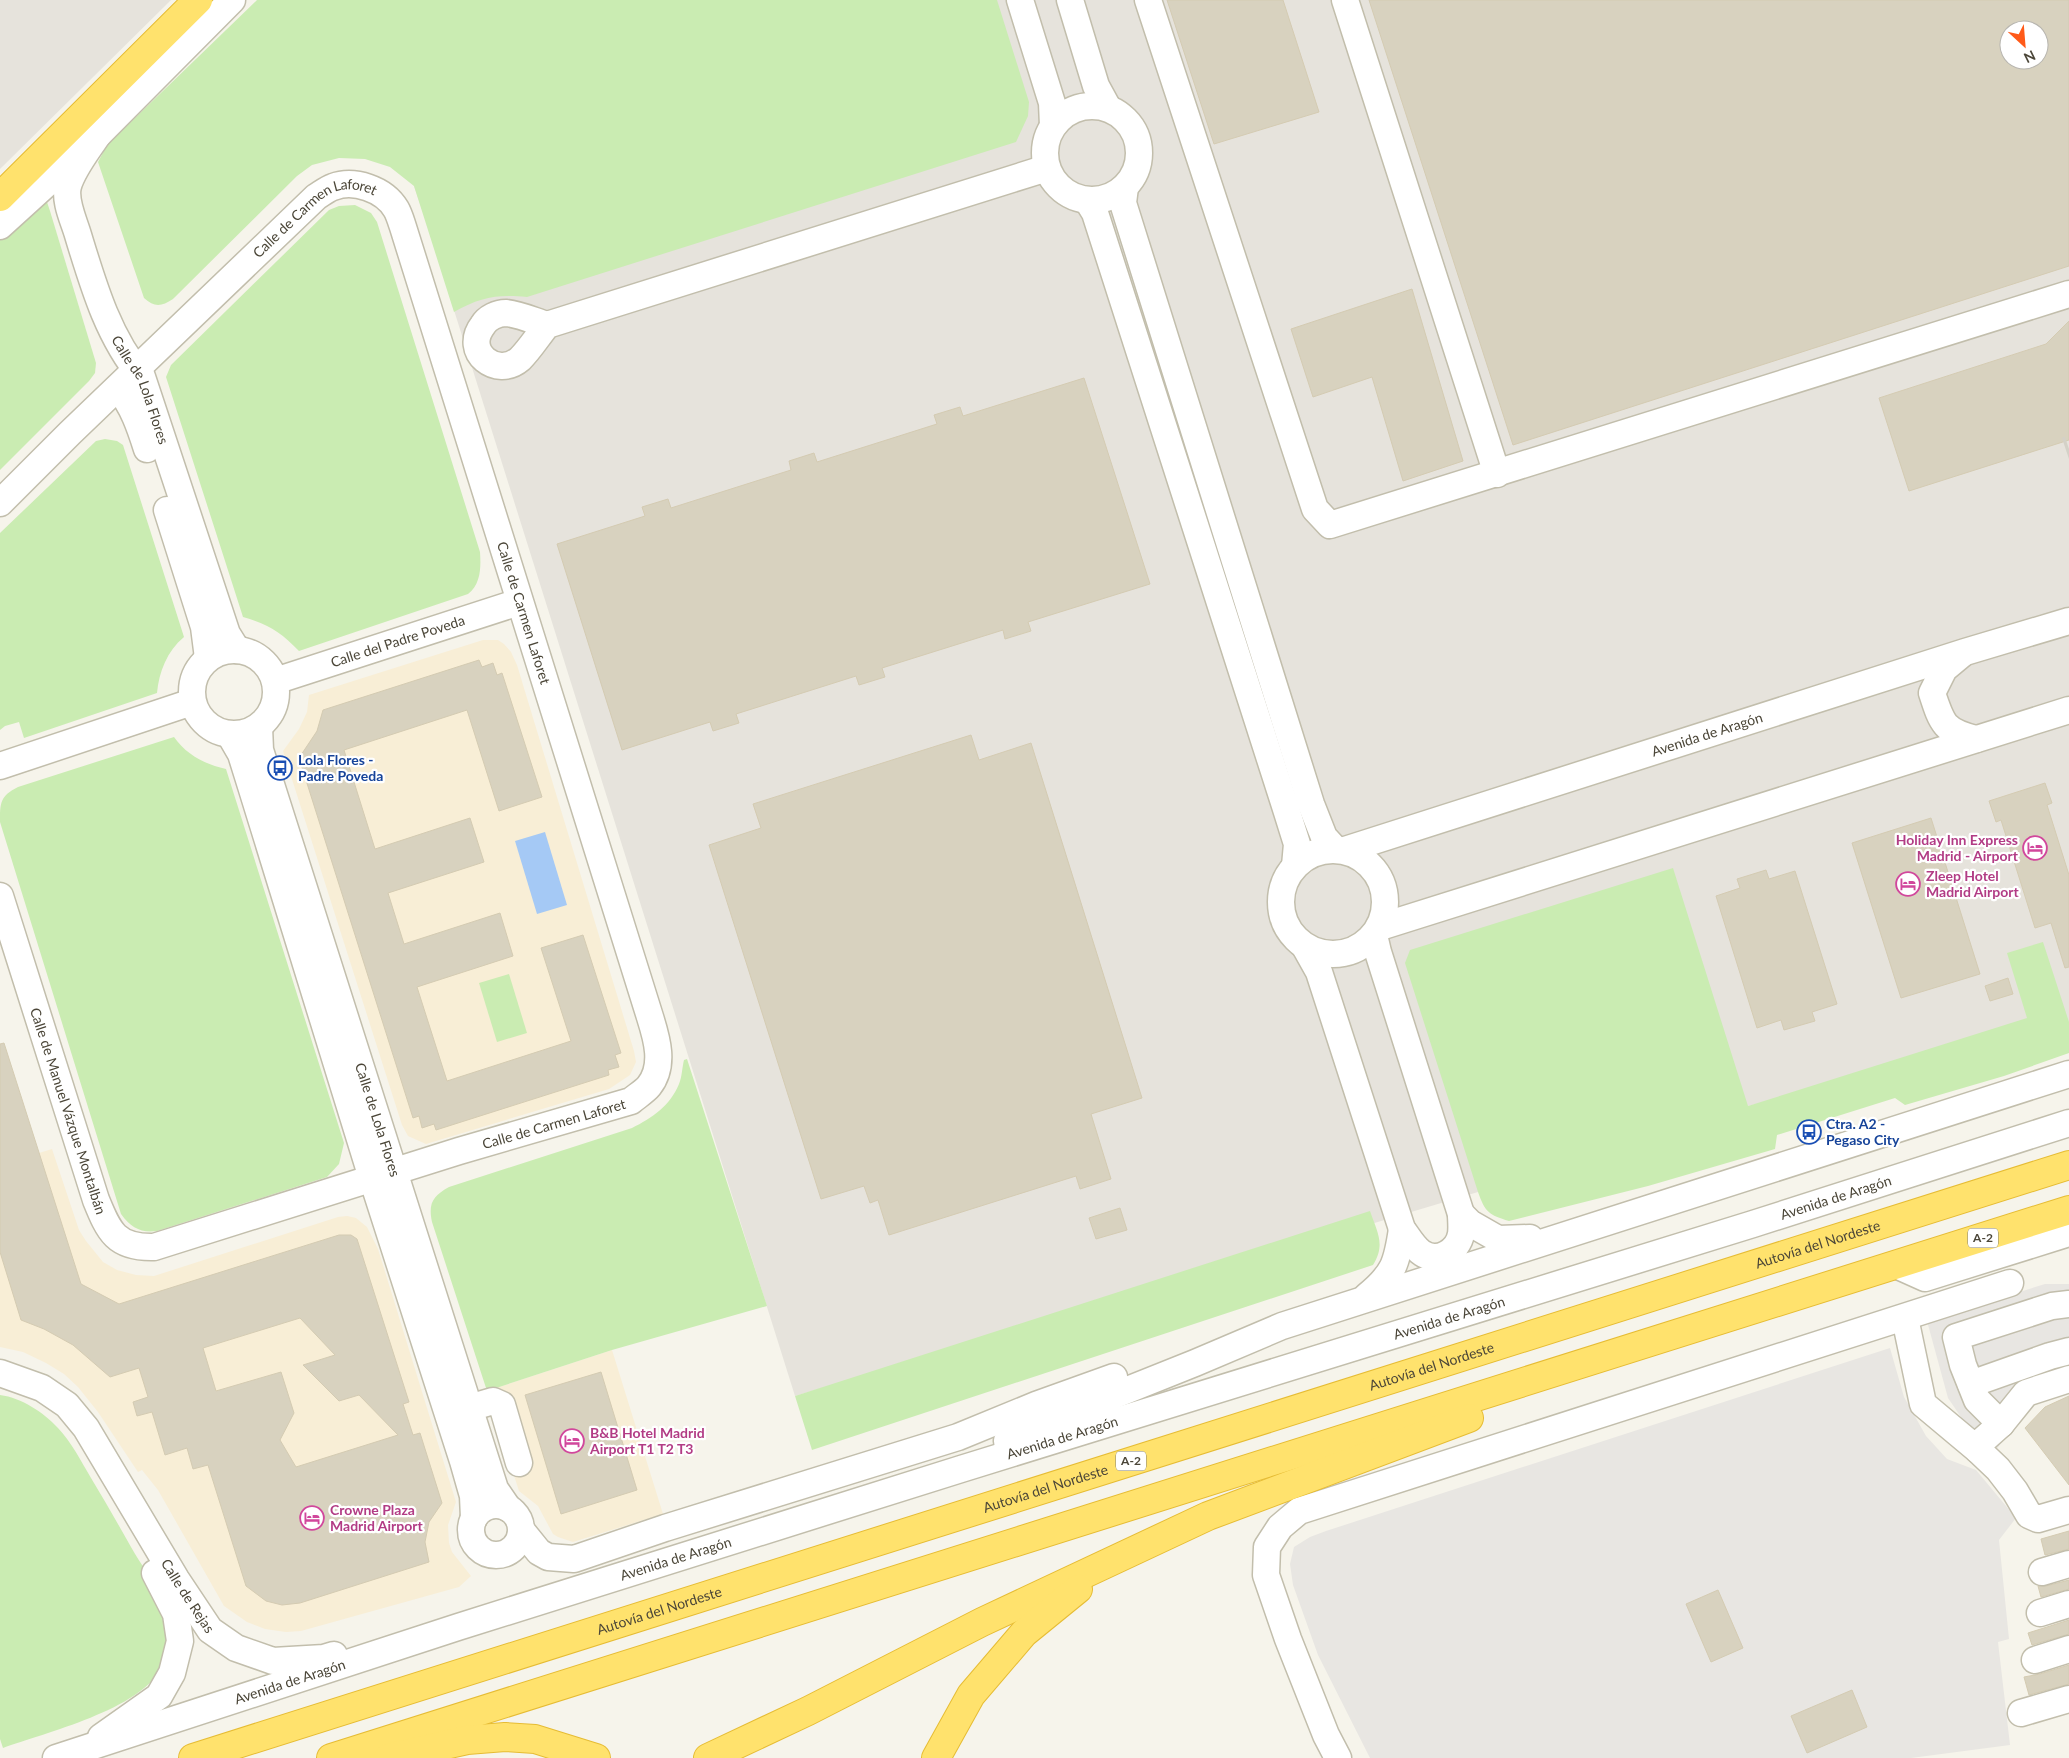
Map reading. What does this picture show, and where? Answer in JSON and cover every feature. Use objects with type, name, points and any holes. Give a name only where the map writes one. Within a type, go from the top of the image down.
[{"type":"highway","points":[[0,197],[198,0]]},
{"type":"highway","name":"Autovía del Nordeste","points":[[193,1758],[2069,1165]]},
{"type":"highway","name":"A-2","points":[[331,1758],[2069,1210]]},
{"type":"highway","points":[[708,1758],[808,1711],[982,1622],[1208,1516],[1778,1302]]},
{"type":"highway","points":[[936,1758],[972,1695],[1024,1633],[1074,1591],[1208,1516]]},
{"type":"highway","points":[[388,1758],[467,1740],[505,1737],[535,1739],[596,1758]]},
{"type":"street","points":[[0,226],[99,133],[232,0]]},
{"type":"street","points":[[1020,0],[1052,103],[1053,126]]},
{"type":"street","points":[[1070,0],[1096,86],[1108,108]]},
{"type":"street","points":[[1148,0],[1315,509],[1330,525],[2069,294]]},
{"type":"street","points":[[1345,0],[1497,474]]},
{"type":"street","points":[[1093,106],[1108,108],[1122,116],[1132,128],[1139,143],[1139,159],[1135,174],[1125,187],[1107,197],[1087,200],[1074,197],[1062,190],[1053,180],[1047,168],[1045,154],[1047,139],[1053,126],[1064,115],[1078,108],[1093,106]]},
{"type":"street","name":"Calle de Lola Flores","points":[[99,133],[77,167],[68,187],[69,205],[97,297],[131,365],[127,379],[128,399],[139,424],[204,627],[208,658]]},
{"type":"street","points":[[547,325],[1047,168]]},
{"type":"street","name":"Calle de Carmen Laforet","points":[[127,379],[316,197],[333,187],[349,184],[383,195],[396,209],[657,1040],[658,1066],[650,1085],[631,1101],[383,1175]]},
{"type":"street","points":[[1125,187],[1123,204],[1308,795],[1324,837],[1340,850]]},
{"type":"street","points":[[1087,200],[1097,220],[1285,803],[1297,844],[1294,866]]},
{"type":"street","name":"Calle de Lola Flores","points":[[127,379],[142,377],[228,634],[237,650]]},
{"type":"street","points":[[0,503],[127,379]]},
{"type":"street","name":"Calle del Padre Poveda","points":[[275,681],[519,602]]},
{"type":"street","name":"Avenida de Aragón","points":[[1340,850],[1965,652],[2069,621]]},
{"type":"street","points":[[227,650],[237,650],[250,653],[270,669],[277,691],[274,706],[266,720],[259,727],[250,732],[230,735],[220,732],[202,721],[192,702],[191,690],[194,678],[208,658],[227,650]]},
{"type":"street","points":[[1965,652],[1944,670],[1932,693],[1940,718],[1956,734],[1976,739]]},
{"type":"street","points":[[0,766],[192,702]]},
{"type":"street","points":[[1377,931],[2069,710]]},
{"type":"street","name":"Calle de Lola Flores","points":[[259,727],[260,750],[383,1175],[473,1496],[474,1518]]},
{"type":"street","name":"Calle de Lola Flores","points":[[230,735],[241,754],[383,1175],[469,1408],[495,1489],[508,1508]]},
{"type":"street","points":[[1305,947],[1323,954],[1342,954],[1360,947],[1377,931],[1385,912],[1386,896],[1381,880],[1372,867],[1360,856],[1340,850],[1320,851],[1306,857],[1294,866],[1286,879],[1281,894],[1281,909],[1285,924],[1305,947],[1319,972],[1402,1229],[1423,1254],[1433,1257],[1444,1256],[1456,1247],[1461,1234],[1461,1214],[1378,952],[1377,931]]},
{"type":"street","name":"Calle de Manuel Vázque Montalbán","points":[[0,896],[96,1200],[106,1224],[116,1238],[138,1247],[154,1247],[383,1175]]},
{"type":"street","points":[[522,1531],[520,1538],[511,1550],[497,1556],[482,1552],[473,1540],[472,1524],[474,1518],[481,1510],[490,1506],[499,1505],[508,1508],[517,1515],[522,1531],[539,1552],[548,1557],[574,1559],[665,1528],[958,1437],[1036,1405],[1190,1350],[1282,1326],[2069,1074]]},
{"type":"street","name":"Avenida de Aragón","points":[[56,1758],[458,1627],[1753,1224],[2069,1123]]},
{"type":"street","points":[[1461,1214],[1470,1223],[1498,1239],[1555,1238]]},
{"type":"street","points":[[1366,1298],[1385,1282],[1398,1258],[1402,1229]]},
{"type":"street","points":[[1896,1265],[1925,1278],[2069,1233]]},
{"type":"street","points":[[1338,1758],[1326,1735],[1288,1639],[1266,1575],[1267,1548],[1280,1527],[1299,1512],[2010,1283]]},
{"type":"street","points":[[2001,1424],[1977,1400],[1956,1337],[2052,1306],[2069,1304]]},
{"type":"street","points":[[1905,1318],[1923,1404],[1998,1468],[2015,1491],[2029,1515],[2038,1519],[2069,1510]]},
{"type":"street","points":[[961,1469],[1020,1433],[1195,1364],[1282,1326]]},
{"type":"street","points":[[1971,1384],[2069,1351]]},
{"type":"street","name":"Calle de Rejas","points":[[0,1373],[42,1388],[67,1406],[86,1428],[176,1579],[210,1630],[236,1648],[273,1661],[324,1658],[409,1631],[458,1627]]},
{"type":"street","points":[[1978,1450],[1982,1441],[2001,1424],[2026,1393],[2069,1379]]},
{"type":"street","name":"Calle de Rejas","points":[[0,1384],[21,1390],[37,1398],[58,1413],[72,1429],[87,1450],[163,1586],[176,1614],[180,1641],[172,1673],[159,1696],[110,1729],[86,1749]]},
{"type":"street","points":[[469,1408],[493,1401],[502,1406],[519,1463]]},
{"type":"street","points":[[2042,1572],[2069,1564]]},
{"type":"street","points":[[2040,1613],[2069,1604]]},
{"type":"street","points":[[2035,1660],[2069,1650]]},
{"type":"street","points":[[2021,1714],[2069,1699]]},
{"type":"shaded area","points":[[0,0],[171,0],[0,169]]},
{"type":"shaded area","points":[[350,0],[2069,0],[2069,1025],[1748,1106],[1478,1192],[795,1396],[426,221]]},
{"type":"shaded area","points":[[483,640],[498,640],[504,644],[511,652],[517,665],[636,1062],[630,1075],[609,1089],[426,1144],[408,1136],[402,1125],[283,751],[299,729],[307,712],[309,695]]},
{"type":"shaded area","points":[[52,1149],[79,1230],[86,1241],[103,1262],[117,1270],[136,1275],[154,1276],[338,1217],[356,1218],[367,1227],[378,1249],[456,1502],[448,1525],[449,1543],[452,1552],[471,1576],[459,1587],[301,1631],[286,1632],[265,1629],[247,1622],[224,1606],[158,1490],[142,1470],[138,1472],[98,1412],[78,1387],[64,1374],[46,1363],[23,1352],[0,1347],[0,1165]]},
{"type":"shaded area","points":[[2045,1284],[2069,1284],[2069,1388],[2049,1394],[2025,1413],[1995,1451],[1982,1441],[1963,1420],[1948,1398],[1927,1321]]},
{"type":"shaded area","points":[[1890,1348],[1904,1397],[1926,1436],[1947,1459],[1976,1470],[2016,1518],[1999,1540],[2009,1639],[1998,1642],[2010,1745],[1911,1758],[1370,1758],[1318,1655],[1293,1585],[1290,1564],[1294,1547],[1310,1537],[1326,1531]]},
{"type":"shaded area","name":"B&B Hotel Madrid Airport T1 T2 T3","points":[[612,1350],[663,1514],[573,1542],[553,1534],[538,1506],[519,1491],[487,1391]]},
{"type":"green space","points":[[257,0],[997,0],[1029,102],[1028,116],[1016,142],[527,297],[498,296],[472,303],[454,312],[414,186],[390,167],[365,159],[339,158],[312,165],[297,176],[173,299],[161,305],[151,303],[144,298],[98,162],[107,145]]},
{"type":"green space","points":[[42,200],[47,202],[50,211],[96,363],[95,373],[0,470],[0,238]]},
{"type":"green space","points":[[355,205],[371,213],[377,222],[480,552],[480,569],[476,585],[468,594],[299,651],[274,630],[243,617],[166,377],[171,365],[329,210],[339,206]]},
{"type":"green space","points":[[105,439],[117,441],[123,445],[184,637],[165,662],[157,693],[24,738],[19,722],[5,726],[0,730],[0,533],[96,441]]},
{"type":"green space","points":[[174,737],[190,754],[210,764],[226,769],[344,1143],[339,1164],[327,1177],[157,1231],[146,1231],[133,1226],[121,1214],[0,822],[0,810],[4,797],[18,787]]},
{"type":"green space","points":[[1673,868],[1748,1106],[2027,1018],[2007,953],[2043,942],[2069,1022],[2069,1053],[2004,1076],[1905,1105],[1895,1098],[1777,1135],[1775,1149],[1648,1186],[1509,1221],[1497,1217],[1489,1212],[1478,1192],[1405,963],[1410,950]]},
{"type":"green space","points":[[509,974],[527,1033],[497,1042],[479,983]]},
{"type":"green space","points":[[687,1059],[767,1306],[612,1350],[487,1391],[432,1222],[431,1205],[433,1201],[449,1187],[632,1128],[660,1110],[671,1099],[680,1081],[684,1060]]},
{"type":"green space","points":[[1370,1211],[1380,1244],[1377,1258],[1373,1265],[812,1450],[795,1396]]},
{"type":"green space","points":[[0,1395],[16,1399],[39,1411],[68,1440],[155,1587],[164,1608],[167,1625],[166,1651],[161,1667],[151,1682],[134,1695],[91,1718],[3,1748],[0,1739]]},
{"type":"water","points":[[545,832],[567,905],[537,914],[515,841]]},
{"type":"building","points":[[1167,0],[1283,0],[1319,112],[1214,144]]},
{"type":"building","points":[[1369,0],[2069,0],[2069,266],[1513,445]]},
{"type":"building","points":[[1412,289],[1463,461],[1403,481],[1372,377],[1313,397],[1291,329]]},
{"type":"building","points":[[2069,321],[2069,440],[1909,491],[1879,398],[2046,344]]},
{"type":"building","points":[[1084,378],[1150,584],[1028,622],[1031,631],[1005,639],[1003,630],[882,668],[885,677],[859,685],[856,676],[736,714],[739,723],[713,731],[710,722],[622,750],[557,544],[645,516],[642,507],[668,499],[671,508],[791,470],[789,461],[814,453],[817,462],[937,424],[934,415],[960,407],[963,416]]},
{"type":"building","points":[[479,660],[482,667],[493,663],[497,675],[502,673],[542,797],[499,811],[467,710],[344,750],[375,849],[470,818],[484,862],[388,893],[404,944],[500,913],[513,956],[417,987],[447,1081],[571,1041],[541,948],[583,935],[621,1053],[615,1055],[619,1067],[608,1070],[609,1075],[436,1130],[434,1124],[422,1128],[419,1116],[413,1118],[299,758],[317,731],[323,710]]},
{"type":"building","points":[[971,735],[979,760],[1031,743],[1142,1098],[1091,1114],[1111,1179],[1080,1189],[1076,1176],[889,1235],[878,1200],[870,1203],[864,1186],[821,1199],[709,845],[761,828],[753,804]]},
{"type":"building","name":"Holiday Inn Express Madrid - Airport","points":[[2045,783],[2052,803],[2047,805],[2069,875],[2069,967],[2065,968],[2051,923],[2035,928],[2001,820],[1996,822],[1989,801]]},
{"type":"building","name":"Zleep Hotel Madrid Airport","points":[[1931,818],[1980,974],[1901,998],[1852,843]]},
{"type":"building","points":[[1766,870],[1769,879],[1795,871],[1837,1004],[1812,1012],[1815,1021],[1784,1030],[1781,1020],[1757,1028],[1716,896],[1740,888],[1737,879]]},
{"type":"building","points":[[2008,978],[2013,994],[1990,1001],[1985,986]]},
{"type":"building","points":[[4,1043],[81,1284],[119,1304],[339,1235],[351,1235],[357,1239],[409,1402],[403,1404],[413,1435],[420,1433],[442,1503],[429,1522],[425,1542],[429,1562],[300,1603],[282,1605],[266,1601],[246,1586],[208,1465],[193,1469],[187,1448],[165,1455],[152,1412],[137,1416],[133,1402],[148,1397],[139,1368],[110,1377],[73,1345],[44,1329],[21,1320],[0,1252],[0,1044]],"holes":[[[300,1318],[335,1355],[303,1365],[339,1401],[359,1395],[398,1435],[296,1467],[280,1440],[294,1413],[281,1372],[216,1391],[203,1348]]]},
{"type":"building","points":[[1120,1208],[1127,1230],[1096,1239],[1089,1218]]},
{"type":"building","points":[[601,1372],[637,1490],[561,1514],[525,1395]]},
{"type":"building","points":[[2069,1396],[2069,1485],[2025,1428],[2045,1407]]},
{"type":"building","points":[[2069,1531],[2069,1549],[2045,1555],[2041,1539]]},
{"type":"building","points":[[2069,1580],[2069,1589],[2041,1597],[2038,1586],[2046,1586]]},
{"type":"building","points":[[1718,1590],[1743,1648],[1711,1662],[1686,1604]]},
{"type":"building","points":[[2069,1620],[2069,1634],[2032,1645],[2028,1633]]},
{"type":"building","points":[[2069,1665],[2069,1684],[2029,1695],[2024,1677]]},
{"type":"building","points":[[1852,1690],[1867,1727],[1807,1753],[1791,1716]]},
{"type":"place","name":"Lola Flores - Padre Poveda","points":[[280,768]]},
{"type":"place","name":"Holiday Inn Express Madrid - Airport","points":[[2035,848]]},
{"type":"place","name":"Zleep Hotel Madrid Airport","points":[[1908,884]]},
{"type":"place","name":"Ctra. A2 - Pegaso City","points":[[1809,1132]]},
{"type":"place","name":"B&B Hotel Madrid Airport T1 T2 T3","points":[[572,1441]]},
{"type":"place","name":"Crowne Plaza Madrid Airport","points":[[312,1518]]}]
